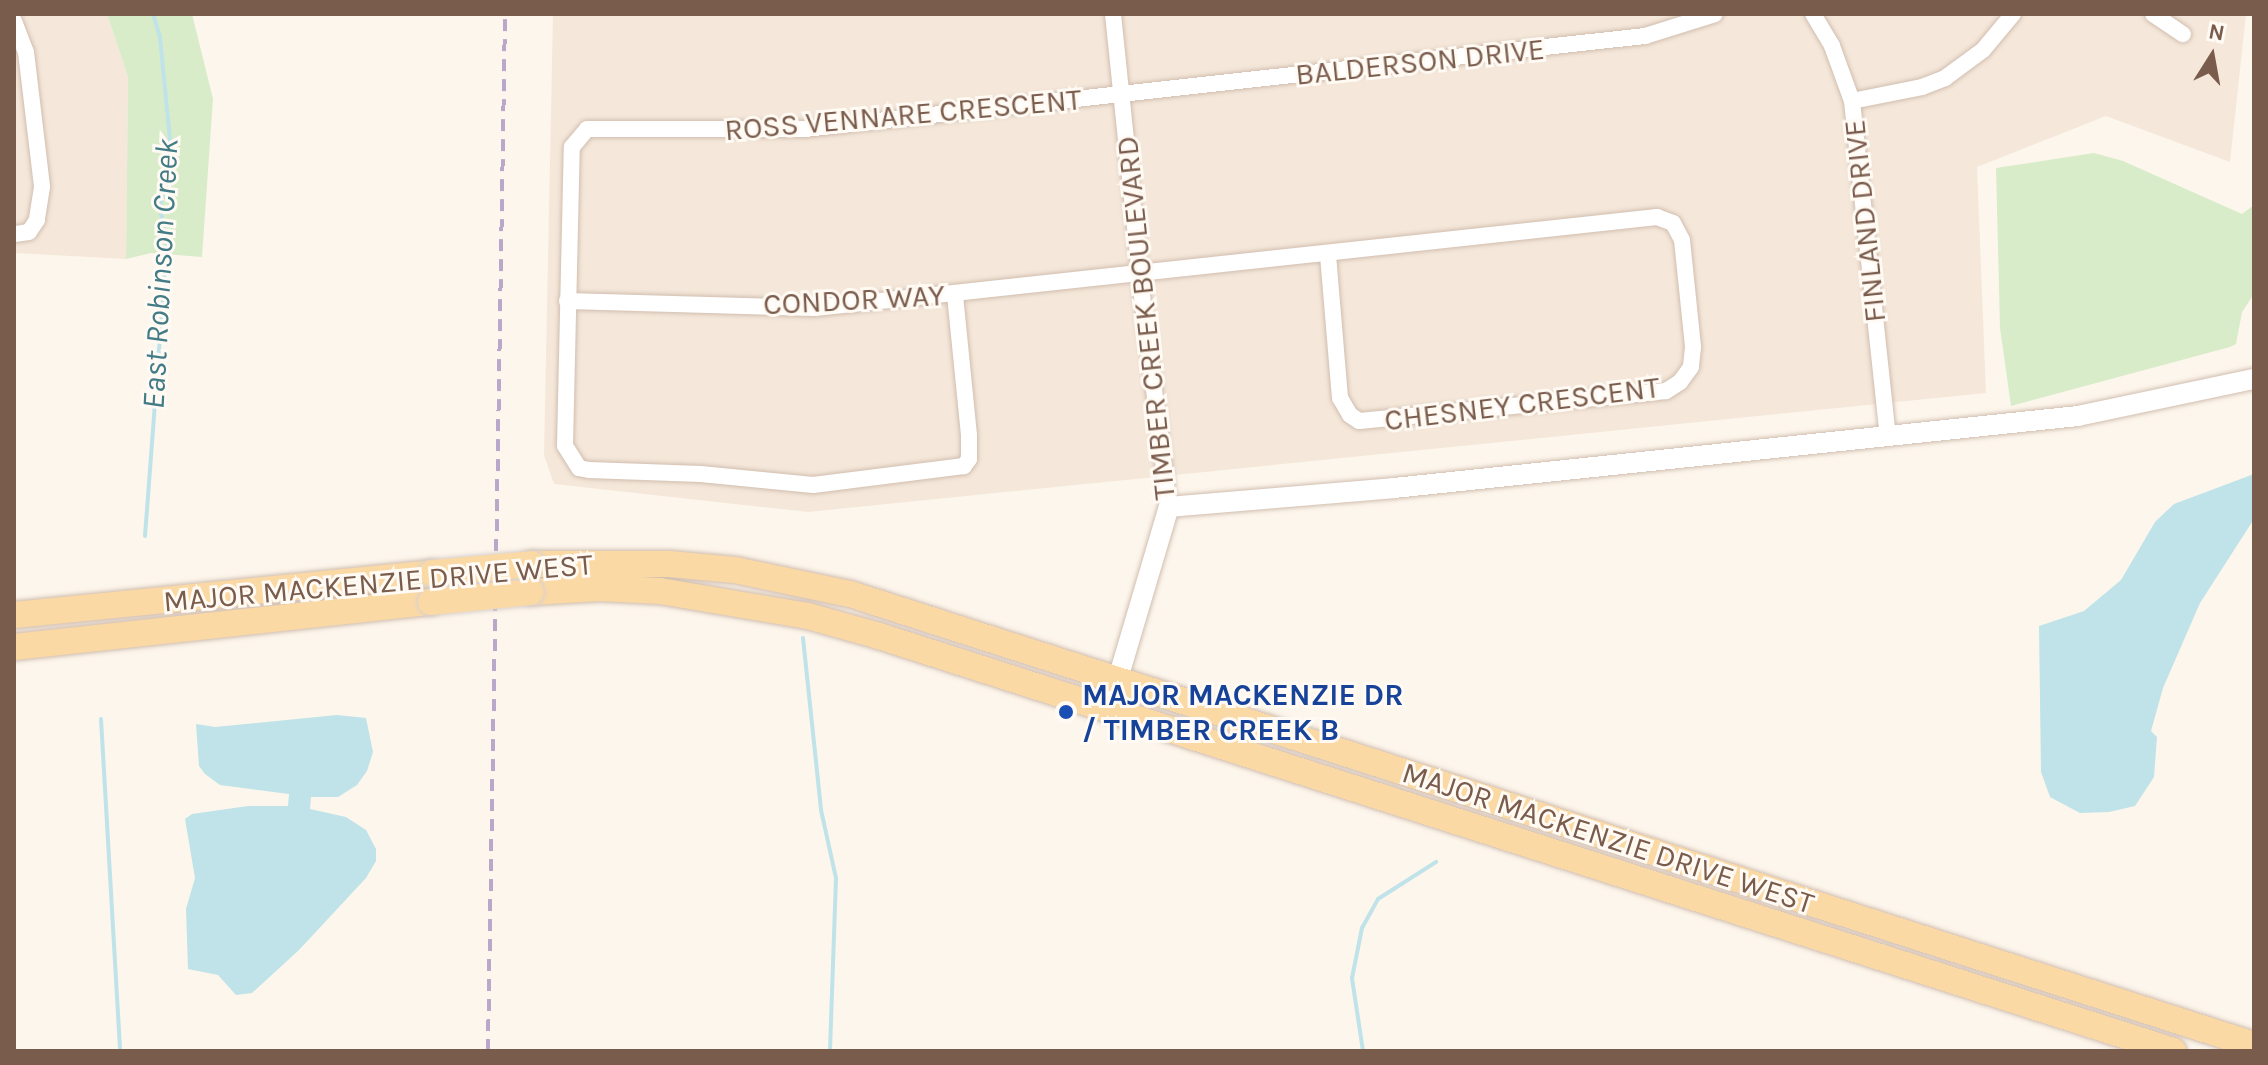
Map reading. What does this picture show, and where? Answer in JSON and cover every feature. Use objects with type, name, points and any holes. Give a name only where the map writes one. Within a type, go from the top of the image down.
[{"type":"main road","name":"MAJOR MACKENZIE DRIVE WEST","points":[[14,615],[532,564],[669,564],[735,570],[799,582],[850,594],[1118,679],[2254,1045]]},
{"type":"main road","name":"MAJOR MACKENZIE DRIVE WEST","points":[[14,647],[431,602],[600,588],[660,591],[808,616],[1109,709],[2173,1051]]},
{"type":"street","name":"TIMBER CREEK BOULEVARD","points":[[1109,709],[1169,507],[1140,273],[1113,14]]},
{"type":"street","name":"BALDERSON DRIVE","points":[[1121,96],[1645,36],[1715,14]]},
{"type":"street","name":"FINLAND DRIVE","points":[[1813,14],[1832,46],[1852,101],[1888,436]]},
{"type":"street","points":[[1852,101],[1922,87],[1945,78],[1983,50],[2013,14]]},
{"type":"street","points":[[2153,14],[2183,34]]},
{"type":"street","points":[[14,21],[26,52],[42,187],[37,220],[29,232],[14,234]]},
{"type":"street","name":"ROSS VENNARE CRESCENT","points":[[955,295],[969,435],[969,459],[964,466],[813,485],[579,468],[571,459],[563,433],[572,147],[587,129],[774,131],[1121,96]]},
{"type":"street","name":"CHESNEY CRESCENT","points":[[1140,273],[1663,218],[1677,228],[1682,240],[1693,347],[1691,367],[1680,382],[1666,391],[1359,421],[1350,415],[1340,398],[1328,254]]},
{"type":"street","name":"CONDOR WAY","points":[[567,301],[815,308],[1140,273]]},
{"type":"street","points":[[1169,507],[1394,488],[2122,410],[2254,379]]},
{"type":"shaded area","points":[[14,14],[107,14],[128,77],[126,259],[14,253]]},
{"type":"shaded area","points":[[553,14],[2246,14],[2230,162],[2106,116],[1977,167],[1986,393],[808,512],[554,484],[544,455]]},
{"type":"green space","points":[[107,14],[192,14],[213,99],[202,257],[151,253],[126,259],[128,77]]},
{"type":"green space","points":[[2094,153],[2123,161],[2242,214],[2254,205],[2254,294],[2242,312],[2236,344],[2230,347],[2011,406],[2000,328],[1996,168]]},
{"type":"water","points":[[2254,474],[2254,519],[2200,603],[2163,688],[2151,731],[2157,737],[2154,777],[2135,806],[2109,812],[2080,813],[2050,797],[2041,772],[2039,626],[2084,611],[2121,580],[2155,522],[2174,504]]},
{"type":"water","points":[[337,715],[366,718],[373,752],[367,771],[357,785],[338,797],[311,797],[310,809],[346,817],[366,830],[376,849],[376,861],[366,878],[299,950],[252,993],[236,995],[218,975],[188,969],[186,909],[195,878],[185,819],[192,814],[248,806],[288,806],[289,794],[220,785],[205,774],[199,766],[196,724],[215,727]]},
{"type":"waterway","name":"East Robinson Creek","points":[[145,536],[167,244],[160,207],[172,160],[160,37],[153,14]]},
{"type":"waterway","points":[[803,638],[821,810],[836,878],[830,1051]]},
{"type":"waterway","name":"East Robinson Creek","points":[[101,719],[120,1051]]},
{"type":"waterway","points":[[1363,1051],[1352,978],[1362,928],[1378,899],[1436,862]]},
{"type":"railway","points":[[488,1051],[505,14]]},
{"type":"place","name":"MAJOR MACKENZIE DR / TIMBER CREEK B","points":[[1066,712]]}]
